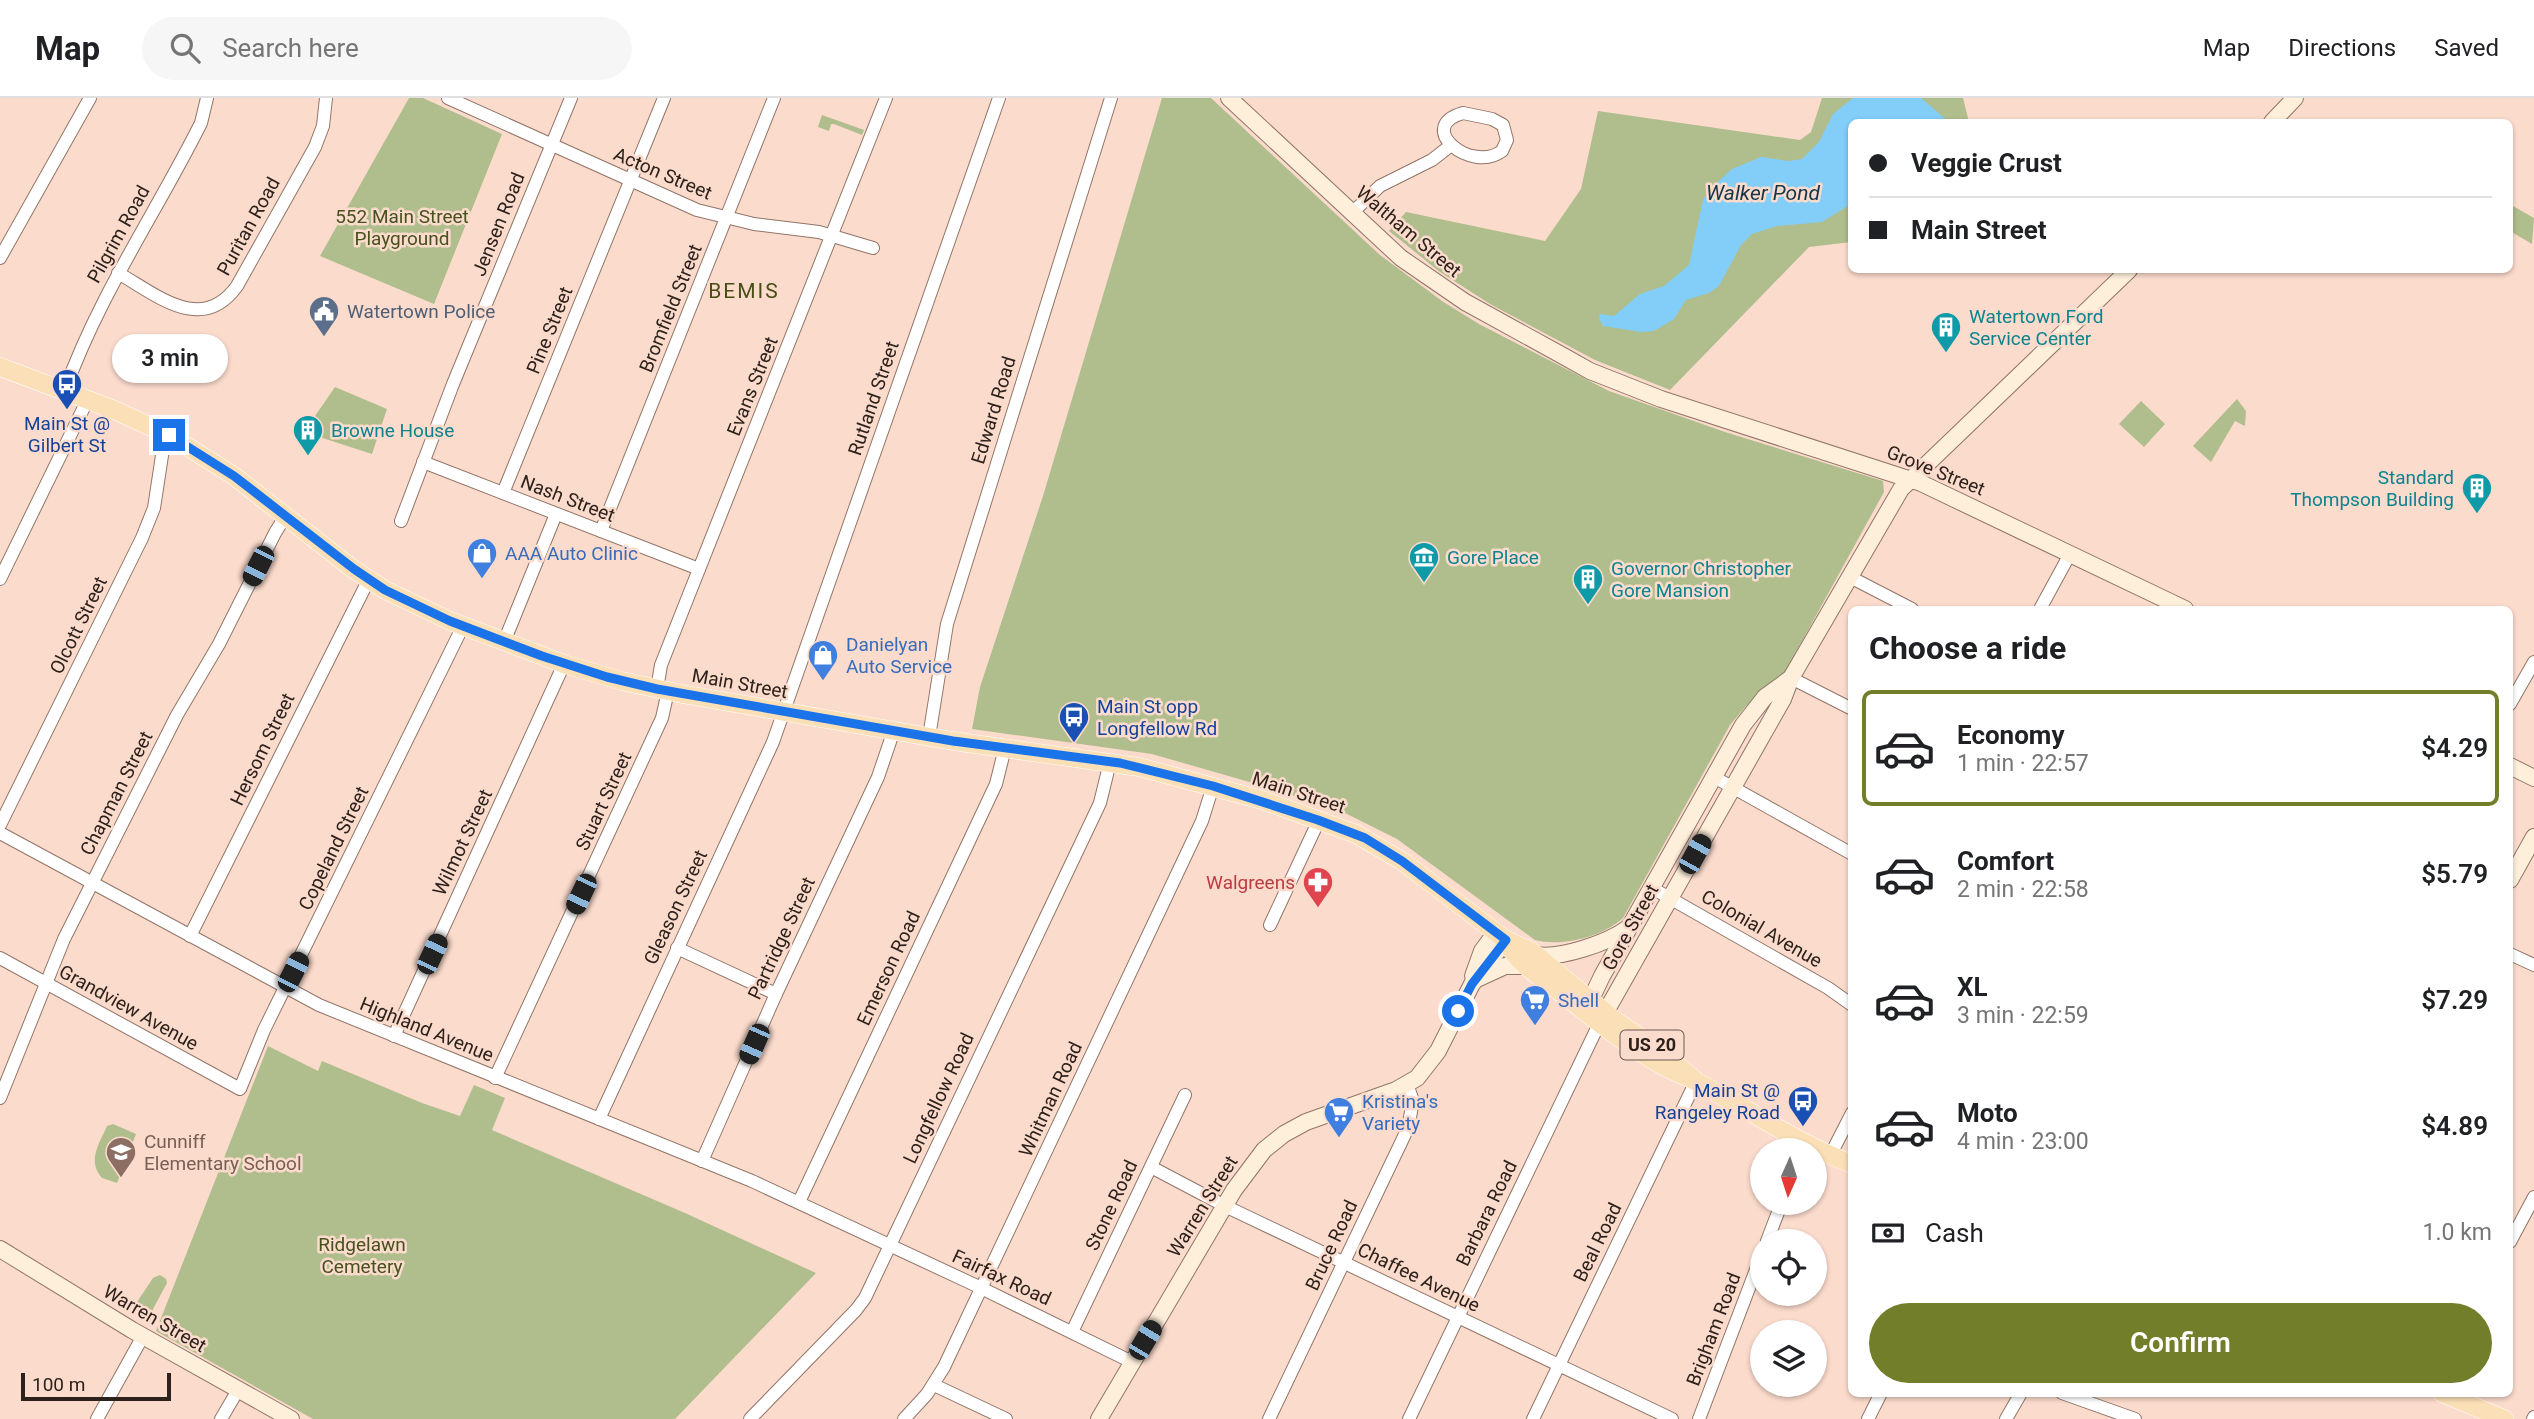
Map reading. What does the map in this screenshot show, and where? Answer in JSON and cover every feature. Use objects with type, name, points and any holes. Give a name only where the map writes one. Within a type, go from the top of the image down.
[{"type":"main road","name":"Main Street","points":[[0,367],[88,399],[169,435],[226,470],[369,579],[417,607],[564,664],[662,690],[929,737],[1110,762],[1167,773],[1356,834],[1389,852],[1501,936],[1511,950],[1531,960],[1599,1013],[1668,1057],[1696,1081],[1790,1138]]},
{"type":"main road","name":"Main Street","points":[[1827,1155],[1848,1163]]},
{"type":"main road","points":[[2452,1397],[2504,1419]]},
{"type":"street","points":[[0,258],[90,98]]},
{"type":"street","name":"Pilgrim Road","points":[[65,390],[85,338],[118,273],[201,123],[207,98]]},
{"type":"street","name":"Puritan Road","points":[[118,273],[188,309],[208,309],[225,301],[237,286],[314,147],[323,126],[326,98]]},
{"type":"street","name":"Jensen Road","points":[[401,521],[570,98]]},
{"type":"street","name":"Pine Street","points":[[503,493],[664,98]]},
{"type":"street","name":"Bromfield Street","points":[[601,531],[774,98]]},
{"type":"street","name":"Evans Street","points":[[662,690],[661,665],[886,98]]},
{"type":"street","name":"Rutland Street","points":[[782,711],[999,98]]},
{"type":"street","name":"Edward Road","points":[[929,737],[947,624],[1111,98]]},
{"type":"street","name":"Waltham Street","points":[[1229,98],[1401,258],[1465,302],[1590,371],[1661,399]]},
{"type":"street","points":[[2275,119],[2295,98]]},
{"type":"street","name":"Acton Street","points":[[457,100],[681,204],[727,218],[832,235],[873,248]]},
{"type":"street","points":[[1463,113],[1497,121],[1503,125],[1507,134],[1505,147],[1492,157],[1460,152],[1450,146],[1446,127],[1451,119],[1463,113]]},
{"type":"street","points":[[1352,213],[1380,186],[1438,156],[1450,146]]},
{"type":"street","name":"Gore Street","points":[[1599,1013],[1670,898],[1783,699],[1791,678],[1898,494],[1910,478],[2126,273]]},
{"type":"street","points":[[0,579],[88,399]]},
{"type":"street","name":"Grove Street","points":[[1661,399],[1910,478],[2179,606]]},
{"type":"street","name":"Olcott Street","points":[[0,825],[142,538],[154,508],[163,449],[169,435]]},
{"type":"street","name":"Nash Street","points":[[423,462],[699,569]]},
{"type":"street","points":[[504,642],[556,514]]},
{"type":"street","name":"Chapman Street","points":[[0,1098],[64,939],[177,715],[215,652],[286,515]]},
{"type":"street","points":[[2042,606],[2070,554]]},
{"type":"street","points":[[1850,577],[1906,606]]},
{"type":"street","name":"Hersom Street","points":[[190,936],[369,579]]},
{"type":"street","name":"Copeland Street","points":[[240,1088],[261,1037],[463,626]]},
{"type":"street","points":[[2513,699],[2534,662]]},
{"type":"street","name":"Wilmot Street","points":[[394,1036],[564,664]]},
{"type":"street","points":[[1791,678],[1848,707]]},
{"type":"street","name":"Gore Street","points":[[1599,1013],[1599,981],[1714,777],[1753,710],[1772,691],[1791,678]]},
{"type":"street","name":"Stuart Street","points":[[495,1078],[662,719],[662,690]]},
{"type":"street","name":"Gleason Street","points":[[599,1119],[773,742],[782,711]]},
{"type":"street","name":"Partridge Street","points":[[702,1161],[776,994],[878,777],[894,730]]},
{"type":"street","name":"Emerson Road","points":[[799,1202],[996,785],[1005,748]]},
{"type":"street","name":"Longfellow Road","points":[[750,1419],[860,1306],[1100,803],[1110,762]]},
{"type":"street","points":[[2513,768],[2534,778]]},
{"type":"street","points":[[1714,777],[1848,852]]},
{"type":"street","name":"Whitman Road","points":[[904,1419],[934,1385],[1202,821],[1213,786]]},
{"type":"street","points":[[1270,925],[1318,820]]},
{"type":"street","name":"Highland Avenue","points":[[0,833],[319,1005],[702,1161],[854,1228]]},
{"type":"street","points":[[2513,875],[2534,837]]},
{"type":"street","name":"Colonial Avenue","points":[[1652,888],[1848,1001]]},
{"type":"street","points":[[1472,984],[1501,967],[1600,942],[1617,936],[1630,927]]},
{"type":"street","name":"Warren Street","points":[[1098,1419],[1225,1206],[1264,1150],[1284,1134],[1316,1118],[1407,1084],[1431,1062],[1501,936]]},
{"type":"street","points":[[677,948],[776,994]]},
{"type":"street","points":[[2513,955],[2534,965]]},
{"type":"street","name":"Grandview Avenue","points":[[0,958],[240,1088]]},
{"type":"street","name":"Barbara Road","points":[[1409,1419],[1599,1013]]},
{"type":"street","name":"Beal Road","points":[[1533,1419],[1696,1081]]},
{"type":"street","name":"Bruce Road","points":[[1269,1419],[1411,1119],[1413,1101],[1407,1084]]},
{"type":"street","name":"Stone Road","points":[[1072,1332],[1185,1095]]},
{"type":"street","points":[[1830,1156],[1848,1121]]},
{"type":"street","name":"Chaffee Avenue","points":[[1151,1167],[1225,1206],[1559,1365],[1657,1416],[1672,1419]]},
{"type":"street","points":[[2513,1236],[2534,1197]]},
{"type":"street","name":"Fairfax Road","points":[[854,1228],[1132,1362]]},
{"type":"street","name":"Warren Street","points":[[0,1249],[143,1336],[290,1419]]},
{"type":"street","name":"Brigham Road","points":[[1699,1419],[1750,1285]]},
{"type":"street","points":[[97,1419],[143,1336]]},
{"type":"street","points":[[934,1385],[1006,1419]]},
{"type":"street","points":[[221,1419],[238,1390]]},
{"type":"street","points":[[1868,1419],[1879,1397]]},
{"type":"street","points":[[2006,1419],[2019,1397]]},
{"type":"street","points":[[2073,1397],[2135,1419]]},
{"type":"green space","name":"552 Main Street Playground","points":[[409,98],[423,98],[502,134],[434,304],[320,256]]},
{"type":"green space","name":"Gore Place","points":[[1162,98],[1211,98],[1380,255],[1442,301],[1479,324],[1609,391],[1725,432],[1883,481],[1884,492],[1785,672],[1746,706],[1730,725],[1623,918],[1614,925],[1581,939],[1557,942],[1535,940],[1397,839],[1345,813],[1274,789],[1152,754],[972,729],[980,687],[1043,496]]},
{"type":"green space","points":[[1822,98],[1963,98],[1968,119],[1848,119],[1848,242],[1809,247],[1670,390],[1595,360],[1490,304],[1440,272],[1389,231],[1406,212],[1545,241],[1581,189],[1598,111],[1800,140],[1811,132]]},
{"type":"green space","points":[[822,115],[864,130],[862,135],[834,124],[831,124],[829,131],[818,127]]},
{"type":"green space","points":[[2513,206],[2534,218],[2532,244],[2513,233]]},
{"type":"green space","points":[[335,387],[387,409],[372,454],[304,432]]},
{"type":"green space","points":[[2237,399],[2246,411],[2245,426],[2235,421],[2211,462],[2193,446]]},
{"type":"green space","points":[[2141,401],[2165,424],[2144,447],[2119,424]]},
{"type":"green space","name":"Ridgelawn Cemetery","points":[[268,1046],[318,1071],[322,1061],[460,1116],[474,1085],[505,1098],[492,1130],[816,1273],[675,1419],[313,1419],[156,1331]]},
{"type":"green space","points":[[113,1124],[136,1134],[117,1183],[102,1178],[95,1165],[98,1146],[107,1126]]},
{"type":"green space","points":[[160,1275],[167,1283],[153,1309],[153,1320],[149,1321],[135,1314],[133,1308],[153,1278]]},
{"type":"water","name":"Walker Pond","points":[[1853,98],[1921,98],[1946,119],[1848,119],[1848,206],[1822,222],[1777,226],[1752,234],[1741,245],[1719,286],[1709,293],[1686,300],[1674,319],[1654,331],[1641,332],[1603,326],[1600,314],[1614,316],[1640,294],[1664,286],[1689,265],[1703,200],[1710,189],[1732,169],[1761,157],[1789,161],[1802,159],[1819,142],[1833,114]]},
{"type":"place","name":"Watertown Police","points":[[324,338]]},
{"type":"place","name":"Watertown Ford Service Center","points":[[1946,354]]},
{"type":"place","name":"Main St @ Gilbert St","points":[[67,411]]},
{"type":"place","name":"Browne House","points":[[308,457]]},
{"type":"place","name":"Standard Thompson Building","points":[[2477,515]]},
{"type":"place","name":"AAA Auto Clinic","points":[[482,580]]},
{"type":"place","name":"Gore Place","points":[[1424,584]]},
{"type":"place","name":"Governor Christopher Gore Mansion","points":[[1588,606]]},
{"type":"place","name":"Danielyan Auto Service","points":[[823,682]]},
{"type":"place","name":"Main St opp Longfellow Rd","points":[[1074,744]]},
{"type":"place","name":"Walgreens","points":[[1318,909]]},
{"type":"place","name":"Shell","points":[[1535,1027]]},
{"type":"place","name":"Main St @ Rangeley Road","points":[[1803,1128]]},
{"type":"place","name":"Kristina's Variety","points":[[1339,1139]]},
{"type":"place","name":"Cunniff Elementary School","points":[[121,1179]]},
{"type":"district","name":"BEMIS","points":[[744,291]]},
{"type":"route","points":[[169,435],[234,476],[385,590],[450,621],[564,664],[622,681],[682,694],[953,741],[1120,763],[1167,773],[1262,800],[1356,834],[1402,861],[1506,940],[1472,984],[1458,1011]]}]
